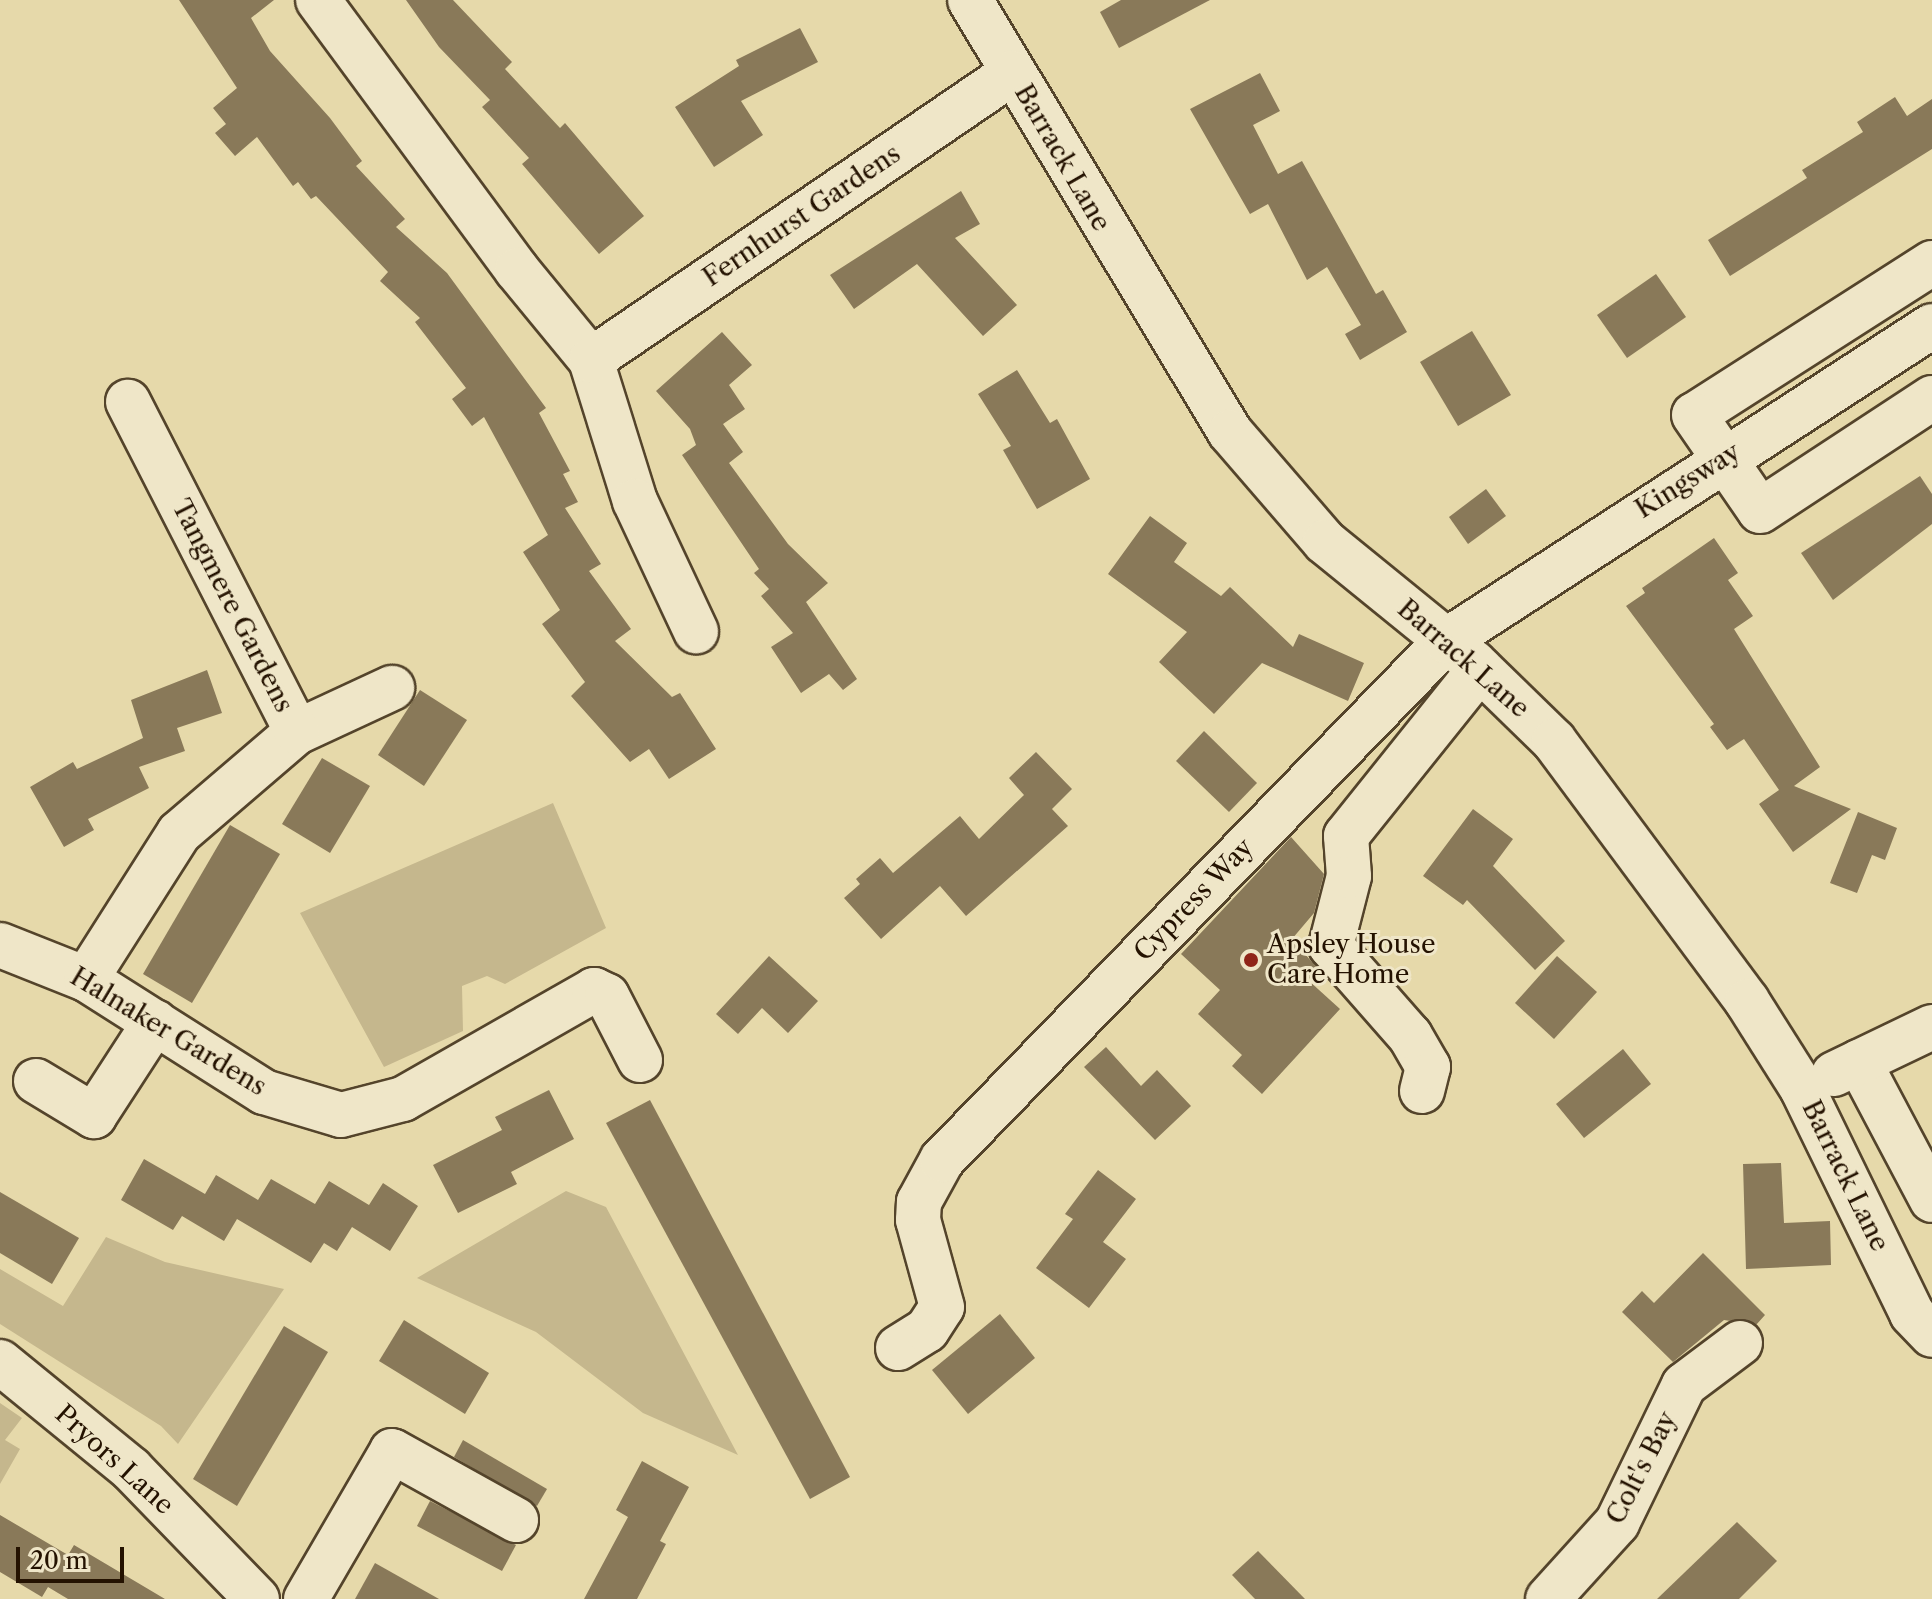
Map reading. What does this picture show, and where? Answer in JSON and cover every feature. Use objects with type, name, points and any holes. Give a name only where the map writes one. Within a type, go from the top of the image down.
[{"type":"street","points":[[318,0],[517,270],[591,360],[635,501],[696,631]]},
{"type":"street","name":"Barrack Lane","points":[[970,0],[1230,432],[1325,542],[1480,669],[1554,741],[1747,1001],[1802,1088],[1912,1314],[1932,1335]]},
{"type":"street","name":"Fernhurst Gardens","points":[[591,360],[1012,73]]},
{"type":"street","points":[[1932,263],[1694,415],[1722,460],[1760,511],[1932,398]]},
{"type":"street","name":"Kingsway","points":[[1446,641],[1932,326]]},
{"type":"street","name":"Tangmere Gardens","points":[[86,979],[179,833],[297,732],[128,402]]},
{"type":"street","name":"Cypress Way","points":[[898,1348],[927,1330],[942,1307],[918,1220],[919,1202],[942,1160],[1446,641]]},
{"type":"street","points":[[1422,1091],[1428,1067],[1410,1036],[1331,946],[1349,876],[1346,836],[1480,669]]},
{"type":"street","points":[[297,732],[392,688]]},
{"type":"street","name":"Halnaker Gardens","points":[[0,945],[86,979],[264,1092],[341,1115],[403,1099],[594,990],[607,996],[640,1060]]},
{"type":"street","points":[[36,1081],[94,1116],[155,1022]]},
{"type":"street","points":[[1802,1088],[1932,1027]]},
{"type":"street","points":[[1859,1062],[1932,1200]]},
{"type":"street","name":"Colt's Bay","points":[[1548,1599],[1617,1523],[1684,1385],[1740,1343]]},
{"type":"street","name":"Pryors Lane","points":[[0,1362],[131,1469],[257,1599]]},
{"type":"street","points":[[306,1599],[392,1451],[516,1520]]},
{"type":"shaded area","points":[[553,803],[606,928],[505,984],[487,976],[462,986],[463,1031],[384,1067],[300,913]]},
{"type":"shaded area","points":[[566,1191],[606,1207],[738,1455],[643,1413],[536,1332],[417,1278]]},
{"type":"shaded area","points":[[106,1237],[165,1262],[284,1289],[178,1444],[161,1426],[0,1324],[0,1269],[63,1306]]},
{"type":"shaded area","points":[[0,1403],[22,1418],[5,1440],[20,1449],[0,1484]]},
{"type":"building","points":[[179,0],[274,0],[251,18],[270,51],[330,118],[362,161],[356,166],[405,219],[396,227],[447,273],[546,408],[539,413],[570,471],[563,474],[578,502],[565,508],[601,564],[589,571],[631,629],[615,641],[672,697],[680,693],[716,749],[669,779],[649,749],[630,762],[571,696],[585,682],[542,624],[560,610],[523,552],[548,535],[484,417],[472,426],[452,399],[466,388],[415,322],[420,318],[380,281],[388,272],[316,196],[311,199],[298,182],[293,186],[257,137],[235,156],[215,133],[226,124],[213,108],[237,88]]},
{"type":"building","points":[[406,0],[453,0],[512,62],[505,69],[560,128],[565,123],[644,216],[599,254],[522,164],[529,158],[482,107],[490,100],[439,47]]},
{"type":"building","points":[[1121,0],[1210,0],[1119,48],[1100,12]]},
{"type":"building","points":[[800,28],[818,62],[741,101],[763,135],[714,167],[675,107],[739,66],[736,60]]},
{"type":"building","points":[[1260,73],[1280,111],[1253,125],[1278,174],[1302,161],[1376,294],[1383,290],[1407,332],[1360,360],[1345,334],[1361,325],[1327,267],[1307,280],[1268,204],[1250,214],[1190,109]]},
{"type":"building","points":[[1895,97],[1907,116],[1932,99],[1932,149],[1730,276],[1708,240],[1807,178],[1802,170],[1863,132],[1857,122]]},
{"type":"building","points":[[961,191],[980,224],[955,238],[1017,305],[983,336],[917,264],[854,309],[830,275]]},
{"type":"building","points":[[1656,274],[1686,317],[1627,358],[1597,315]]},
{"type":"building","points":[[1472,331],[1511,395],[1458,426],[1420,362]]},
{"type":"building","points":[[722,332],[752,365],[729,385],[745,409],[723,424],[743,452],[729,463],[788,544],[828,583],[806,602],[857,679],[843,690],[829,674],[801,693],[771,647],[793,633],[761,596],[769,589],[754,573],[759,569],[682,455],[696,445],[690,429],[656,391]]},
{"type":"building","points":[[1017,370],[1050,423],[1057,419],[1090,479],[1037,509],[1003,450],[1011,446],[978,394]]},
{"type":"building","points":[[1920,476],[1932,494],[1932,524],[1833,600],[1801,553]]},
{"type":"building","points":[[1486,489],[1506,516],[1468,544],[1449,517]]},
{"type":"building","points":[[1150,516],[1187,543],[1174,562],[1221,596],[1230,587],[1293,647],[1299,634],[1364,663],[1348,701],[1262,663],[1214,714],[1159,662],[1187,632],[1108,574]]},
{"type":"building","points":[[1714,538],[1738,573],[1728,580],[1753,616],[1734,629],[1820,767],[1794,786],[1851,809],[1793,852],[1759,804],[1779,790],[1744,739],[1727,750],[1710,727],[1714,724],[1626,606],[1645,593],[1642,588]]},
{"type":"building","points":[[207,670],[222,713],[177,728],[185,751],[139,767],[149,788],[88,819],[94,830],[64,847],[30,787],[73,762],[77,769],[143,738],[131,700]]},
{"type":"building","points":[[420,690],[467,720],[424,786],[378,755]]},
{"type":"building","points":[[1204,731],[1257,783],[1229,812],[1176,761]]},
{"type":"building","points":[[1036,752],[1072,789],[1052,809],[1068,826],[966,916],[940,886],[881,939],[844,898],[860,884],[856,879],[880,858],[893,873],[960,816],[979,839],[1024,795],[1009,778]]},
{"type":"building","points":[[322,758],[370,786],[330,853],[282,824]]},
{"type":"building","points":[[1473,809],[1513,839],[1493,866],[1565,941],[1535,970],[1467,900],[1463,905],[1423,876]]},
{"type":"building","points":[[1858,812],[1897,828],[1885,860],[1872,855],[1857,893],[1830,883]]},
{"type":"building","points":[[230,825],[280,854],[192,1003],[143,974]]},
{"type":"building","name":"Apsley House Care Home","points":[[1291,837],[1324,874],[1314,913],[1292,939],[1318,969],[1308,980],[1340,1009],[1262,1094],[1232,1066],[1242,1055],[1198,1014],[1220,990],[1181,954]]},
{"type":"building","points":[[769,956],[818,1001],[788,1033],[762,1008],[738,1034],[716,1014]]},
{"type":"building","points":[[1557,956],[1597,992],[1554,1039],[1515,1003]]},
{"type":"building","points":[[1106,1047],[1141,1086],[1157,1070],[1191,1106],[1155,1140],[1084,1067]]},
{"type":"building","points":[[1623,1049],[1651,1084],[1584,1138],[1556,1104]]},
{"type":"building","points":[[549,1090],[574,1139],[511,1172],[517,1184],[458,1213],[433,1165],[502,1130],[495,1117]]},
{"type":"building","points":[[650,1100],[850,1477],[810,1499],[606,1123]]},
{"type":"building","points":[[144,1159],[205,1194],[216,1175],[258,1200],[271,1179],[315,1204],[329,1181],[369,1205],[383,1183],[418,1206],[390,1251],[352,1227],[337,1251],[324,1243],[311,1263],[237,1219],[224,1241],[182,1216],[173,1230],[121,1200]]},
{"type":"building","points":[[1781,1163],[1784,1223],[1830,1221],[1831,1265],[1746,1269],[1743,1164]]},
{"type":"building","points":[[1098,1170],[1136,1199],[1103,1242],[1126,1259],[1089,1308],[1036,1268],[1073,1219],[1065,1214]]},
{"type":"building","points":[[0,1192],[79,1238],[52,1284],[0,1253]]},
{"type":"building","points":[[1703,1253],[1765,1315],[1756,1325],[1724,1320],[1673,1362],[1622,1312],[1642,1291],[1654,1303]]},
{"type":"building","points":[[1000,1314],[1035,1358],[968,1414],[932,1370]]},
{"type":"building","points":[[404,1320],[489,1373],[465,1414],[379,1361]]},
{"type":"building","points":[[284,1326],[328,1352],[237,1506],[193,1479]]},
{"type":"building","points":[[463,1440],[547,1489],[537,1506],[454,1457]]},
{"type":"building","points":[[642,1461],[689,1487],[660,1541],[666,1544],[637,1599],[584,1599],[628,1517],[616,1510]]},
{"type":"building","points":[[430,1501],[516,1545],[502,1571],[417,1526]]},
{"type":"building","points":[[0,1515],[68,1555],[74,1545],[165,1599],[68,1599],[48,1587],[42,1597],[0,1572]]},
{"type":"building","points":[[1737,1522],[1777,1561],[1739,1599],[1657,1599]]},
{"type":"building","points":[[1258,1551],[1305,1599],[1255,1599],[1232,1575]]},
{"type":"building","points":[[375,1563],[439,1599],[355,1599]]},
{"type":"place","name":"Apsley House Care Home","points":[[1251,960]]}]
